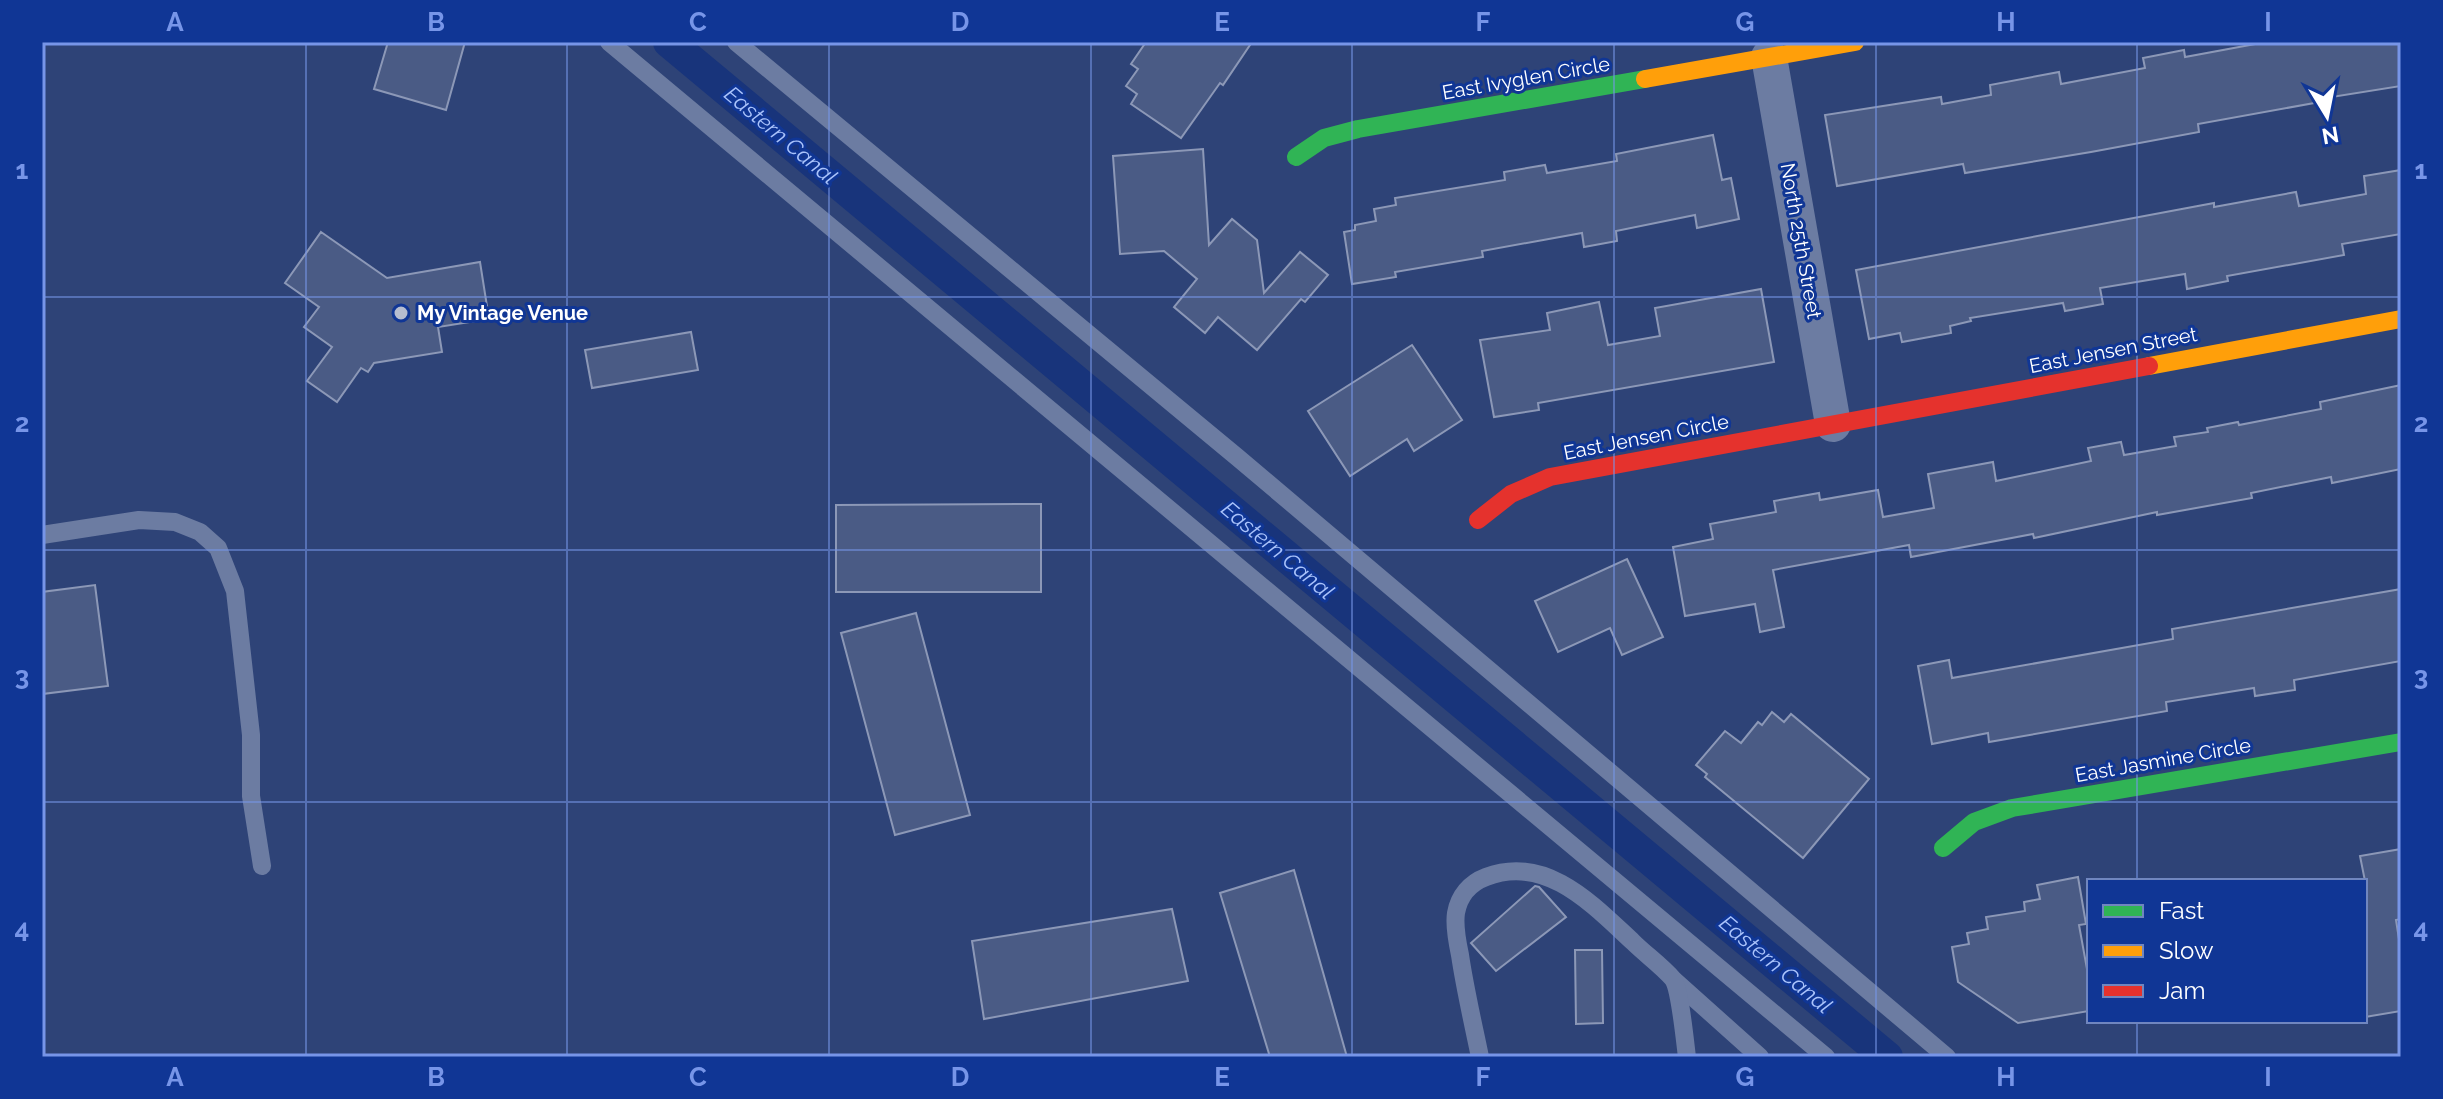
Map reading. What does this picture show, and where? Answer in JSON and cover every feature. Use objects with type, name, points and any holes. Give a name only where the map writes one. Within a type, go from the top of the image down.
[{"type":"street","name":"East Ivyglen Circle","points":[[1296,157],[1324,138],[1340,133],[1855,42]]},
{"type":"street","name":"North 25th Street","points":[[1769,57],[1833,424]]},
{"type":"street","name":"East Jensen Street","points":[[1833,424],[2401,319]]},
{"type":"street","name":"East Jensen Circle","points":[[1478,520],[1511,492],[1550,477],[1833,424]]},
{"type":"street","name":"East Jasmine Circle","points":[[1943,848],[1957,833],[1993,812],[2401,742]]},
{"type":"lane","points":[[609,42],[1826,1057]]},
{"type":"lane","points":[[736,42],[1237,457],[1947,1057]]},
{"type":"lane","points":[[42,535],[139,520],[175,522],[200,532],[218,548],[235,591],[251,735],[251,796],[262,866]]},
{"type":"lane","points":[[1480,1057],[1463,979],[1456,915],[1460,900],[1468,888],[1480,879],[1515,870],[1554,878],[1604,915],[1760,1057]]},
{"type":"lane","points":[[1675,981],[1687,1057]]},
{"type":"building","points":[[388,42],[465,42],[446,110],[374,89]]},
{"type":"building","points":[[1146,42],[1252,42],[1181,138],[1131,104],[1137,94],[1126,86],[1138,69],[1131,64]]},
{"type":"building","points":[[2266,42],[2401,42],[2401,86],[2198,124],[2199,132],[2091,152],[1965,173],[1963,164],[1837,186],[1825,115],[1941,97],[1942,104],[1991,95],[1990,85],[2059,72],[2061,84],[2145,68],[2143,58],[2184,50],[2185,57]]},
{"type":"building","points":[[1713,135],[1722,180],[1731,178],[1739,219],[1697,228],[1695,215],[1616,231],[1617,241],[1584,247],[1582,233],[1482,251],[1483,257],[1395,272],[1396,277],[1352,284],[1344,232],[1355,230],[1355,225],[1376,221],[1374,209],[1396,205],[1395,198],[1505,180],[1504,172],[1545,165],[1547,173],[1617,161],[1616,154]]},
{"type":"building","points":[[1203,149],[1209,245],[1232,219],[1257,240],[1264,293],[1300,252],[1328,275],[1305,302],[1301,299],[1257,350],[1218,317],[1205,333],[1174,307],[1197,279],[1164,251],[1120,254],[1113,156]]},
{"type":"building","points":[[2401,170],[2401,234],[2342,244],[2344,255],[2227,276],[2228,281],[2187,289],[2185,274],[2100,288],[2103,304],[2065,311],[2063,303],[1970,318],[1971,321],[1950,326],[1951,333],[1902,342],[1900,333],[1869,339],[1856,270],[2214,203],[2214,207],[2296,192],[2299,206],[2366,194],[2364,176]]},
{"type":"building","name":"My Vintage Venue","points":[[321,232],[387,278],[480,262],[489,319],[438,327],[442,352],[374,363],[368,372],[361,368],[337,402],[307,381],[332,347],[304,327],[319,307],[285,283]]},
{"type":"building","points":[[1761,289],[1774,362],[1538,403],[1539,410],[1494,417],[1480,340],[1550,330],[1547,313],[1599,302],[1608,345],[1660,336],[1655,308]]},
{"type":"building","points":[[691,332],[698,370],[592,388],[585,350]]},
{"type":"building","points":[[1412,345],[1462,420],[1414,451],[1407,439],[1350,476],[1308,411]]},
{"type":"building","points":[[2401,385],[2401,469],[2332,483],[2331,477],[2251,493],[2252,498],[2157,515],[2157,512],[2034,538],[2033,534],[1911,557],[1909,545],[1773,570],[1784,627],[1760,632],[1755,604],[1685,616],[1673,547],[1713,539],[1710,524],[1776,512],[1774,501],[1819,493],[1820,500],[1878,490],[1883,517],[1934,508],[1928,474],[1993,462],[1996,481],[2091,461],[2088,448],[2121,442],[2124,455],[2176,446],[2174,437],[2208,432],[2207,428],[2321,409],[2320,402]]},
{"type":"building","points":[[1041,504],[1041,592],[836,592],[836,505]]},
{"type":"building","points":[[1627,559],[1663,637],[1622,655],[1610,628],[1558,652],[1535,601]]},
{"type":"building","points":[[95,585],[108,686],[42,694],[42,592]]},
{"type":"building","points":[[2401,589],[2401,661],[2294,680],[2295,690],[2255,696],[2254,688],[2166,702],[2167,711],[1989,742],[1988,733],[1932,744],[1918,666],[1949,660],[1952,678],[2173,639],[2172,629]]},
{"type":"building","points":[[916,613],[970,815],[895,835],[841,633]]},
{"type":"building","points":[[1772,712],[1784,722],[1791,714],[1869,779],[1803,858],[1705,777],[1707,774],[1696,765],[1725,731],[1741,743],[1758,722],[1762,725]]},
{"type":"building","points":[[2401,849],[2401,919],[2396,920],[2401,952],[2401,1011],[2367,1017],[2367,879],[2360,856]]},
{"type":"building","points":[[1294,870],[1347,1057],[1270,1057],[1220,893]]},
{"type":"building","points":[[2078,877],[2086,924],[2079,925],[2087,969],[2087,1011],[2018,1023],[1958,982],[1952,947],[1969,944],[1967,933],[1988,929],[1986,917],[2025,911],[2024,902],[2040,899],[2037,885]]},
{"type":"building","points":[[1535,886],[1566,917],[1496,971],[1471,943]]},
{"type":"building","points":[[1172,909],[1188,981],[984,1019],[972,941]]},
{"type":"building","points":[[1575,950],[1602,950],[1603,1023],[1576,1024]]},
{"type":"waterway","name":"Eastern Canal","points":[[669,42],[1887,1057]]},
{"type":"traffic: fast","points":[[1296,157],[1324,138],[1358,129],[1645,79]]},
{"type":"traffic: fast","points":[[1943,848],[1974,822],[2012,808],[2401,742]]},
{"type":"traffic: slow","points":[[1645,79],[1855,42]]},
{"type":"traffic: slow","points":[[2149,366],[2401,319]]},
{"type":"traffic: jam","points":[[1478,520],[1511,494],[1550,477],[2149,366]]},
{"type":"place","name":"My Vintage Venue","points":[[401,313]]}]
